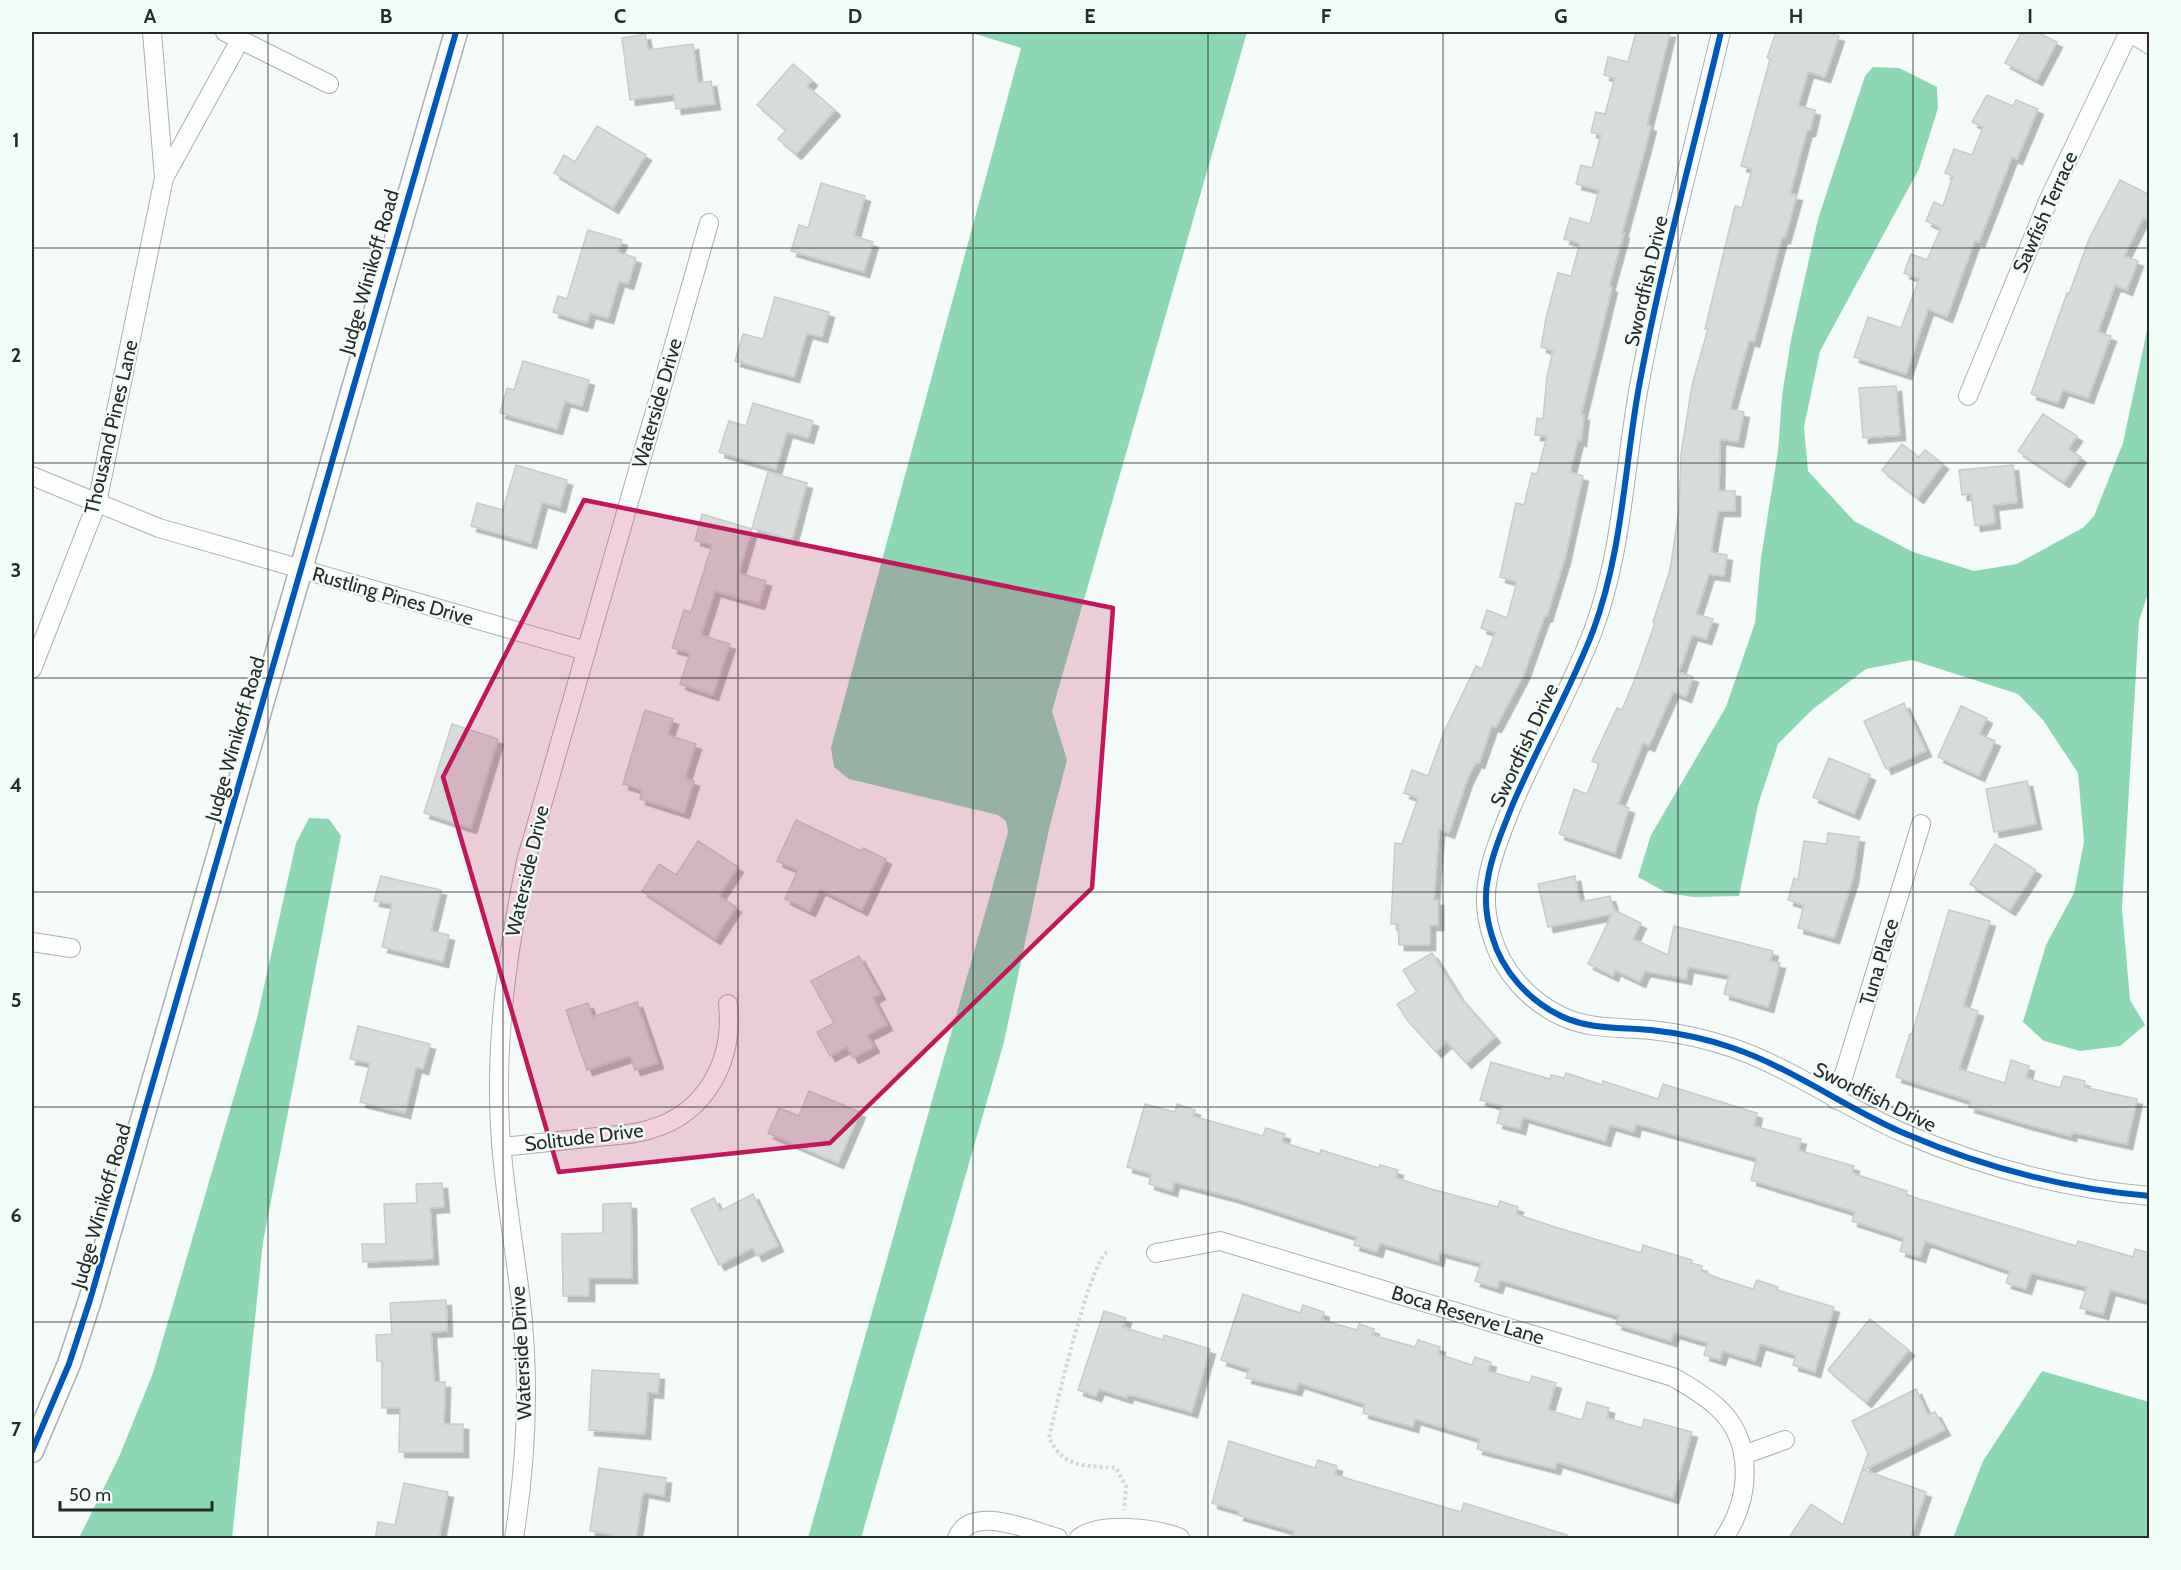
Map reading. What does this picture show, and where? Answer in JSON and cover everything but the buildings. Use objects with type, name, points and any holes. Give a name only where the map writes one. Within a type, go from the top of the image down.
[{"type":"street","name":"Thousand Pines Lane","points":[[152,32],[164,178]]},
{"type":"street","name":"Judge Winikoff Road","points":[[32,1451],[69,1364],[90,1300],[456,32]]},
{"type":"street","name":"Swordfish Drive","points":[[1721,32],[1638,395],[1623,514],[1611,575],[1594,628],[1571,686],[1524,779],[1505,823],[1488,872],[1487,918],[1496,948],[1511,975],[1532,998],[1558,1015],[1594,1027],[1649,1030],[1709,1040],[1780,1068],[1836,1100],[1906,1134],[1964,1156],[2068,1184],[2150,1196]]},
{"type":"street","points":[[2129,32],[2150,45]]},
{"type":"street","name":"Sawfish Terrace","points":[[1968,396],[2049,199],[2129,32]]},
{"type":"street","name":"Thousand Pines Lane","points":[[32,669],[97,502],[164,178],[233,36],[329,84]]},
{"type":"street","name":"Waterside Drive","points":[[514,1539],[525,1438],[526,1374],[520,1295],[501,1147],[499,1058],[512,926],[526,861],[709,223]]},
{"type":"street","name":"Rustling Pines Drive","points":[[32,476],[159,528],[586,651]]},
{"type":"street","name":"Tuna Place","points":[[1836,1100],[1921,824]]},
{"type":"street","points":[[32,942],[71,948]]},
{"type":"street","name":"Solitude Drive","points":[[501,1147],[638,1132],[678,1117],[710,1087],[723,1062],[729,1034],[728,1004]]},
{"type":"street","name":"Boca Reserve Lane","points":[[1156,1253],[1220,1241],[1673,1377],[1717,1407],[1736,1434],[1743,1455],[1745,1484],[1741,1504],[1724,1539]]},
{"type":"street","points":[[1743,1455],[1785,1440]]},
{"type":"street","points":[[956,1537],[971,1525],[989,1518],[1058,1539]]},
{"type":"street","points":[[1079,1539],[1085,1534],[1102,1528],[1137,1530],[1180,1539]]},
{"type":"path","points":[[1107,1252],[1101,1255],[1092,1281],[1049,1438],[1057,1453],[1075,1464],[1116,1468],[1126,1486],[1124,1514]]},
{"type":"highlighted area","points":[[584,500],[1113,608],[1092,888],[830,1143],[559,1172],[443,777]]},
{"type":"shaded area","points":[[969,32],[1247,32],[1052,711],[1067,760],[1049,829],[1004,1042],[861,1538],[808,1538],[1008,832],[1006,821],[998,815],[849,779],[834,767],[831,748],[1021,48]]},
{"type":"shaded area","points":[[1873,67],[1899,68],[1937,87],[1938,108],[1919,169],[1820,351],[1804,427],[1808,471],[1854,521],[1913,552],[1974,571],[2017,564],[2084,527],[2094,516],[2123,443],[2149,321],[2150,587],[2139,621],[2122,908],[2130,1000],[2145,1025],[2120,1046],[2080,1051],[2044,1041],[2023,1022],[2046,945],[2074,893],[2084,842],[2078,773],[2043,720],[2018,694],[1912,660],[1866,669],[1813,709],[1778,744],[1758,805],[1739,896],[1693,897],[1667,893],[1638,877],[1651,835],[1726,707],[1755,623],[1761,558],[1778,451],[1782,396],[1791,340],[1818,219],[1865,76]]},
{"type":"shaded area","points":[[309,818],[329,819],[341,836],[263,1242],[232,1538],[79,1538],[119,1457],[153,1373],[257,1018],[296,843]]},
{"type":"shaded area","points":[[2042,1371],[2149,1402],[2149,1538],[1953,1538],[1983,1461]]},
{"type":"cycle path","points":[[32,1451],[69,1364],[90,1300],[456,32]]},
{"type":"cycle path","points":[[1721,32],[1647,347],[1633,422],[1616,542],[1603,602],[1584,653],[1512,806],[1490,869],[1486,907],[1496,949],[1502,961],[1527,993],[1561,1016],[1594,1026],[1672,1033],[1723,1045],[1777,1067],[1884,1124],[1965,1157],[2056,1182],[2150,1196]]}]
